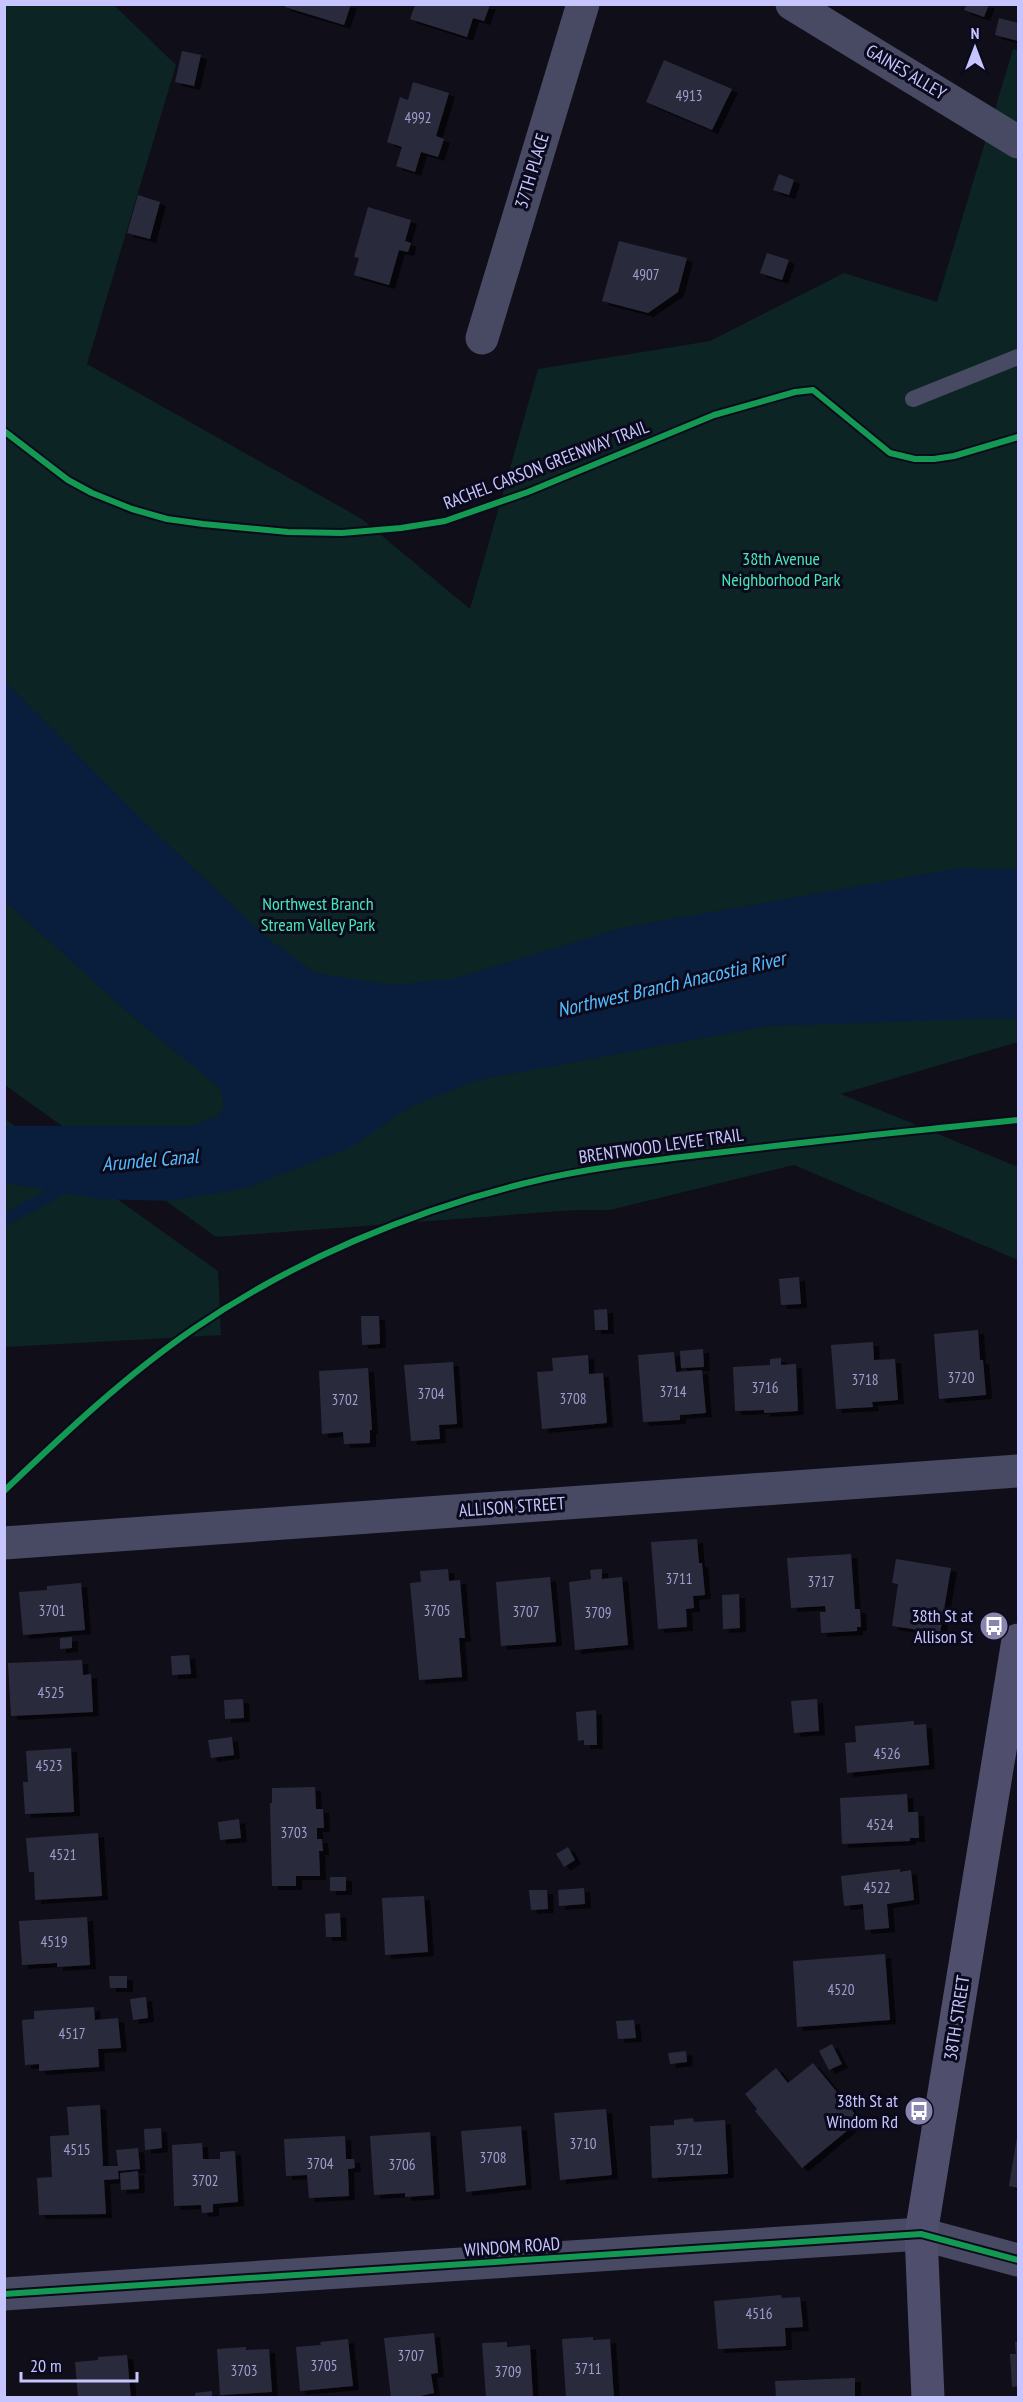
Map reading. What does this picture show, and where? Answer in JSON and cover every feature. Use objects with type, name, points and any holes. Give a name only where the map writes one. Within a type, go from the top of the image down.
[{"type":"main road","name":"38TH STREET","points":[[928,2397],[921,2234],[1018,1640]]},
{"type":"street","name":"37TH PLACE","points":[[482,338],[583,4]]},
{"type":"street","name":"GAINES ALLEY","points":[[792,4],[1018,142]]},
{"type":"street","name":"ALLISON STREET","points":[[4,1543],[1018,1471]]},
{"type":"street","name":"WINDOM ROAD","points":[[4,2294],[921,2234],[1018,2260]]},
{"type":"lane","points":[[913,399],[1018,357]]},
{"type":"green space","name":"Northwest Branch Stream Valley Park","points":[[5,5],[114,5],[176,65],[87,364],[362,519],[470,609],[538,369],[710,341],[844,273],[937,302],[1013,49],[1018,50],[1018,1042],[841,1094],[1018,1167],[1018,1260],[794,1165],[610,1210],[576,1210],[216,1237],[5,1085]]},
{"type":"green space","points":[[5,1119],[218,1271],[221,1335],[5,1347]]},
{"type":"water","points":[[5,681],[138,816],[265,936],[315,973],[394,985],[457,978],[621,928],[960,868],[1018,869],[1018,1018],[768,1026],[478,1080],[412,1106],[348,1149],[243,1189],[168,1201],[98,1199],[5,1183],[5,1126],[192,1126],[218,1116],[224,1106],[220,1088],[141,1024],[5,901]]},
{"type":"building","points":[[285,4],[351,4],[344,25],[285,7]]},
{"type":"building","points":[[967,4],[989,4],[984,17],[964,10]]},
{"type":"building","points":[[415,5],[490,5],[484,21],[473,18],[467,37],[410,19]]},
{"type":"building","points":[[999,18],[1018,23],[1018,41],[995,35]]},
{"type":"building","points":[[182,51],[201,55],[194,86],[175,82]]},
{"type":"building","points":[[664,60],[732,89],[712,130],[646,102]]},
{"type":"building","points":[[413,82],[449,93],[436,136],[444,139],[438,157],[421,152],[415,172],[396,166],[402,147],[387,142],[400,97],[408,100]]},
{"type":"building","points":[[779,174],[794,180],[789,195],[773,190]]},
{"type":"building","points":[[138,195],[160,202],[150,239],[127,233]]},
{"type":"building","points":[[368,207],[411,220],[405,241],[411,243],[408,252],[399,250],[389,285],[354,275],[359,258],[354,257]]},
{"type":"building","points":[[619,241],[687,258],[678,292],[648,313],[602,301]]},
{"type":"building","points":[[767,253],[789,260],[782,280],[760,273]]},
{"type":"building","points":[[799,1277],[801,1304],[781,1305],[779,1279]]},
{"type":"building","points":[[607,1309],[608,1330],[595,1330],[594,1310]]},
{"type":"building","points":[[361,1316],[379,1316],[380,1344],[362,1345]]},
{"type":"building","points":[[978,1330],[986,1395],[939,1399],[934,1334]]},
{"type":"building","points":[[873,1342],[874,1360],[895,1359],[898,1400],[872,1402],[873,1407],[836,1409],[831,1345]]},
{"type":"building","points":[[703,1349],[704,1367],[681,1368],[680,1351]]},
{"type":"building","points":[[674,1352],[676,1372],[702,1370],[706,1413],[680,1415],[680,1420],[643,1422],[638,1355]]},
{"type":"building","points":[[588,1355],[589,1374],[603,1373],[607,1423],[542,1429],[537,1372],[553,1371],[552,1358]]},
{"type":"building","points":[[781,1358],[781,1365],[796,1364],[798,1411],[764,1413],[764,1410],[735,1411],[733,1367],[770,1365],[770,1359]]},
{"type":"building","points":[[453,1362],[457,1424],[439,1425],[440,1439],[411,1441],[404,1365]]},
{"type":"building","points":[[368,1368],[372,1430],[370,1430],[370,1443],[344,1444],[343,1432],[322,1434],[319,1371]]},
{"type":"building","points":[[697,1539],[705,1595],[693,1596],[694,1608],[686,1609],[687,1627],[658,1629],[651,1542]]},
{"type":"building","points":[[851,1554],[855,1609],[860,1609],[861,1627],[857,1627],[857,1631],[821,1633],[820,1612],[826,1612],[825,1606],[791,1608],[787,1558]]},
{"type":"building","points":[[896,1559],[951,1568],[940,1633],[892,1626],[898,1584],[892,1583]]},
{"type":"building","points":[[448,1569],[449,1581],[460,1580],[465,1638],[459,1638],[462,1677],[419,1680],[410,1583],[421,1582],[420,1571]]},
{"type":"building","points":[[602,1569],[602,1579],[622,1577],[628,1645],[575,1650],[569,1582],[591,1579],[590,1570]]},
{"type":"building","points":[[550,1577],[556,1642],[501,1646],[496,1582]]},
{"type":"building","points":[[81,1583],[85,1630],[23,1635],[19,1592],[47,1590],[47,1586]]},
{"type":"building","points":[[739,1594],[740,1628],[723,1629],[722,1595]]},
{"type":"building","points":[[72,1637],[72,1648],[60,1649],[60,1638]]},
{"type":"building","points":[[189,1655],[191,1674],[172,1675],[171,1656]]},
{"type":"building","points":[[82,1660],[83,1675],[91,1674],[93,1712],[11,1716],[8,1663]]},
{"type":"building","points":[[243,1699],[244,1718],[225,1719],[224,1700]]},
{"type":"building","points":[[817,1699],[819,1731],[794,1733],[791,1701]]},
{"type":"building","points":[[596,1710],[597,1745],[584,1745],[584,1740],[578,1741],[576,1712]]},
{"type":"building","points":[[914,1721],[914,1725],[926,1724],[929,1765],[847,1773],[845,1743],[856,1742],[855,1726]]},
{"type":"building","points":[[232,1737],[234,1755],[211,1758],[208,1740]]},
{"type":"building","points":[[71,1748],[74,1812],[25,1814],[23,1782],[28,1782],[26,1751]]},
{"type":"building","points":[[315,1787],[316,1809],[323,1809],[324,1828],[317,1828],[317,1839],[322,1839],[323,1851],[319,1851],[320,1876],[296,1876],[296,1886],[272,1886],[270,1803],[272,1803],[272,1788]]},
{"type":"building","points":[[907,1794],[908,1812],[918,1812],[919,1838],[910,1838],[910,1841],[842,1844],[840,1798]]},
{"type":"building","points":[[239,1819],[241,1838],[220,1840],[218,1822]]},
{"type":"building","points":[[98,1833],[102,1896],[35,1900],[34,1872],[29,1872],[26,1838]]},
{"type":"building","points":[[568,1847],[575,1860],[564,1867],[556,1854]]},
{"type":"building","points":[[900,1869],[900,1872],[911,1870],[914,1900],[887,1904],[889,1928],[865,1930],[863,1904],[844,1906],[841,1876]]},
{"type":"building","points":[[330,1877],[346,1877],[346,1891],[330,1891]]},
{"type":"building","points":[[584,1888],[585,1904],[559,1906],[558,1890]]},
{"type":"building","points":[[529,1890],[547,1890],[548,1909],[531,1910]]},
{"type":"building","points":[[424,1896],[428,1952],[385,1955],[382,1898]]},
{"type":"building","points":[[340,1913],[341,1937],[326,1937],[325,1914]]},
{"type":"building","points":[[87,1917],[90,1965],[57,1967],[57,1963],[22,1965],[19,1921]]},
{"type":"building","points":[[885,1954],[890,2020],[797,2027],[793,1961]]},
{"type":"building","points":[[109,1976],[127,1976],[127,1988],[110,1988]]},
{"type":"building","points":[[146,1997],[148,2018],[133,2020],[130,1999]]},
{"type":"building","points":[[94,2007],[95,2020],[118,2018],[121,2048],[98,2049],[99,2067],[39,2071],[39,2064],[25,2065],[22,2020],[34,2019],[34,2011]]},
{"type":"building","points":[[634,2020],[636,2038],[618,2039],[616,2021]]},
{"type":"building","points":[[832,2044],[842,2064],[829,2070],[819,2051]]},
{"type":"building","points":[[686,2051],[687,2062],[670,2064],[668,2053]]},
{"type":"building","points":[[813,2063],[860,2120],[802,2168],[755,2111],[757,2109],[745,2094],[776,2068],[788,2083]]},
{"type":"building","points":[[100,2105],[103,2166],[118,2166],[116,2150],[138,2148],[140,2169],[118,2171],[119,2179],[104,2180],[106,2214],[39,2215],[37,2178],[52,2177],[50,2136],[69,2135],[67,2107]]},
{"type":"building","points":[[606,2109],[612,2175],[560,2180],[554,2113]]},
{"type":"building","points":[[693,2118],[694,2122],[725,2120],[728,2174],[652,2178],[650,2126],[674,2125],[674,2120]]},
{"type":"building","points":[[521,2126],[526,2185],[466,2192],[461,2131]]},
{"type":"building","points":[[161,2128],[162,2148],[145,2150],[144,2129]]},
{"type":"building","points":[[430,2132],[434,2195],[405,2197],[405,2193],[374,2195],[370,2136]]},
{"type":"building","points":[[345,2136],[346,2159],[354,2159],[355,2168],[348,2169],[349,2196],[309,2198],[307,2175],[286,2176],[284,2139]]},
{"type":"building","points":[[1018,2137],[1018,2188],[1009,2186]]},
{"type":"building","points":[[202,2143],[203,2159],[220,2159],[220,2152],[235,2151],[238,2202],[213,2204],[213,2212],[202,2213],[201,2205],[174,2206],[172,2145]]},
{"type":"building","points":[[138,2171],[139,2189],[121,2190],[120,2173]]},
{"type":"building","points":[[781,2295],[782,2298],[800,2297],[803,2327],[785,2328],[786,2346],[718,2349],[714,2301]]},
{"type":"building","points":[[434,2333],[438,2373],[431,2374],[434,2393],[411,2398],[391,2398],[384,2338]]},
{"type":"building","points":[[593,2337],[593,2340],[610,2339],[614,2398],[566,2398],[562,2339]]},
{"type":"building","points":[[348,2339],[353,2386],[300,2391],[296,2347],[321,2345],[320,2342]]},
{"type":"building","points":[[507,2342],[507,2347],[530,2345],[533,2398],[486,2398],[482,2343]]},
{"type":"building","points":[[1015,2342],[1018,2342],[1018,2386],[1012,2387],[1010,2354],[1016,2354]]},
{"type":"building","points":[[246,2347],[246,2350],[269,2349],[272,2392],[220,2395],[217,2349]]},
{"type":"building","points":[[127,2355],[131,2398],[78,2398],[75,2362],[98,2360],[98,2357]]},
{"type":"building","points":[[855,2378],[855,2398],[776,2398],[775,2381]]},
{"type":"building","points":[[212,2391],[212,2398],[195,2398],[195,2393]]},
{"type":"waterway","points":[[4,1220],[69,1185]]},
{"type":"cycle path","name":"RACHEL CARSON GREENWAY TRAIL","points":[[4,431],[68,480],[92,493],[132,509],[167,519],[203,524],[288,532],[342,533],[401,528],[445,521],[528,492],[714,415],[795,392],[813,390],[890,453],[915,459],[954,456],[1018,437]]},
{"type":"cycle path","name":"BRENTWOOD LEVEE TRAIL","points":[[4,1491],[120,1385],[195,1328],[272,1281],[312,1260],[440,1208],[526,1183],[600,1168],[798,1143],[1018,1120]]},
{"type":"cycle path","points":[[4,2294],[921,2234],[1018,2260]]},
{"type":"place","name":"38th St at Allison St","points":[[994,1626]]},
{"type":"place","name":"38th St at Windom Rd","points":[[919,2111]]},
{"type":"park label","name":"38th Avenue Neighborhood Park","points":[[781,569]]},
{"type":"water label","name":"Northwest Branch Anacostia River","points":[[671,984]]},
{"type":"water label","name":"Arundel Canal","points":[[150,1160]]}]
